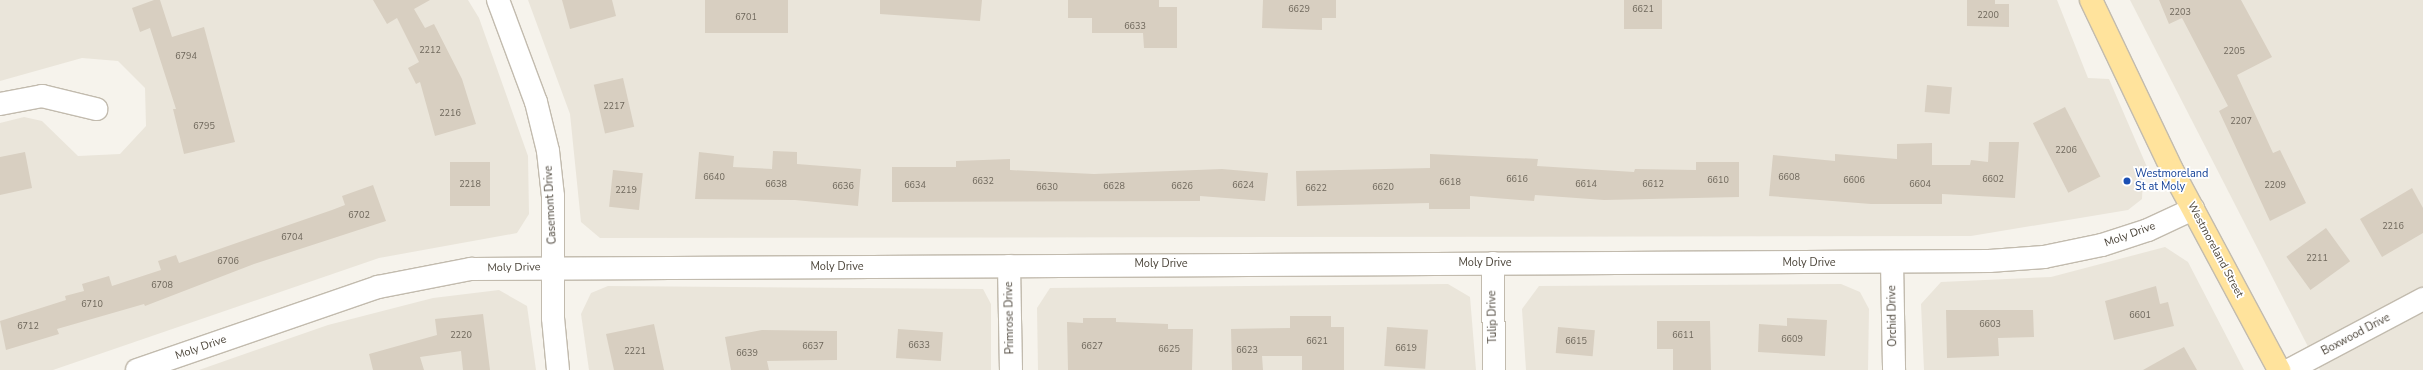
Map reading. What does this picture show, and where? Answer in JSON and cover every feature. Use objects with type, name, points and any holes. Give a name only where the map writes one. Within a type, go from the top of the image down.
[{"type":"main road","name":"Westmoreland Street","points":[[2091,0],[2114,53],[2193,209],[2279,370]]},
{"type":"street","name":"Casemont Drive","points":[[498,0],[536,102],[548,151],[553,196],[553,318],[558,370]]},
{"type":"street","points":[[0,104],[42,96],[96,109]]},
{"type":"street","name":"Moly Drive","points":[[137,370],[378,288],[424,276],[471,269],[1892,262],[2044,257],[2102,246],[2148,230],[2193,209]]},
{"type":"street","name":"Orchid Drive","points":[[1892,262],[1894,370]]},
{"type":"street","name":"Tulip Drive","points":[[1492,263],[1494,370]]},
{"type":"street","name":"Primrose Drive","points":[[1009,266],[1011,370]]},
{"type":"street","name":"Boxwood Drive","points":[[2288,370],[2423,300]]},
{"type":"shaded area","points":[[0,0],[468,0],[479,18],[528,156],[529,214],[517,233],[379,258],[53,370],[0,370],[0,123],[24,117],[42,121],[78,156],[120,154],[146,126],[145,88],[118,61],[82,58],[0,81]]},
{"type":"shaded area","points":[[528,0],[2057,0],[2088,78],[2109,79],[2150,174],[2143,178],[2142,199],[2128,210],[1971,236],[600,238],[581,222],[570,114]]},
{"type":"shaded area","points":[[2130,0],[2423,0],[2423,370],[2320,370]]},
{"type":"shaded area","points":[[2165,247],[2188,262],[2244,370],[1924,370],[1921,304],[1941,282],[2051,277]]},
{"type":"shaded area","points":[[1448,284],[1470,297],[1476,370],[1038,370],[1037,308],[1050,288]]},
{"type":"shaded area","points":[[1841,284],[1860,292],[1869,309],[1868,370],[1526,370],[1522,309],[1539,286]]},
{"type":"shaded area","points":[[608,286],[983,289],[991,304],[991,370],[589,370],[581,314],[591,293]]},
{"type":"shaded area","points":[[499,290],[527,306],[536,370],[199,370],[328,325],[433,298]]},
{"type":"building","points":[[154,0],[160,0],[172,37],[204,27],[235,142],[184,154],[173,109],[176,109],[150,28],[140,32],[132,8]]},
{"type":"building","points":[[373,0],[430,0],[414,9],[425,28],[434,24],[462,79],[476,124],[435,136],[420,82],[416,84],[408,68],[419,62],[397,18],[387,24]]},
{"type":"building","points":[[562,0],[612,0],[616,16],[570,29]]},
{"type":"building","points":[[705,0],[788,0],[788,33],[705,33]]},
{"type":"building","points":[[880,0],[982,0],[980,21],[880,14]]},
{"type":"building","points":[[1068,0],[1159,0],[1159,7],[1177,7],[1177,48],[1144,48],[1143,33],[1092,33],[1092,18],[1068,18]]},
{"type":"building","points":[[1263,0],[1336,0],[1336,18],[1322,18],[1322,30],[1262,28]]},
{"type":"building","points":[[1624,0],[1662,0],[1662,29],[1624,29]]},
{"type":"building","points":[[1967,0],[1995,0],[1995,4],[2009,4],[2009,27],[1967,26]]},
{"type":"building","points":[[2159,0],[2241,0],[2272,57],[2237,75],[2273,153],[2280,150],[2306,203],[2270,221],[2219,111],[2228,106],[2182,18],[2169,24]]},
{"type":"building","points":[[623,78],[634,127],[605,133],[594,85]]},
{"type":"building","points":[[1927,85],[1952,87],[1950,114],[1925,112]]},
{"type":"building","points":[[2065,107],[2100,176],[2068,193],[2033,123]]},
{"type":"building","points":[[1989,142],[2019,142],[2015,198],[1942,194],[1942,204],[1871,204],[1769,196],[1773,155],[1835,161],[1835,154],[1897,159],[1897,144],[1932,143],[1932,165],[1970,165],[1971,160],[1988,162]]},
{"type":"building","points":[[773,151],[797,152],[797,164],[861,169],[858,206],[795,200],[695,199],[699,152],[734,156],[733,167],[772,169]]},
{"type":"building","points":[[25,152],[32,188],[0,195],[0,157]]},
{"type":"building","points":[[1430,154],[1538,159],[1537,166],[1634,172],[1635,169],[1696,170],[1696,162],[1739,162],[1739,197],[1604,200],[1535,195],[1534,201],[1470,196],[1470,209],[1429,209],[1429,203],[1297,206],[1296,171],[1430,168]]},
{"type":"building","points":[[1010,159],[1010,170],[1094,174],[1222,169],[1268,173],[1265,201],[1200,196],[1200,201],[892,202],[892,167],[956,167],[956,161]]},
{"type":"building","points":[[450,162],[490,162],[490,206],[450,206]]},
{"type":"building","points":[[613,170],[643,173],[639,210],[609,207]]},
{"type":"building","points":[[373,185],[386,221],[254,264],[145,306],[144,304],[57,329],[59,334],[6,350],[0,321],[66,300],[65,296],[84,291],[82,284],[109,276],[112,286],[161,270],[158,261],[176,255],[179,263],[332,210],[345,205],[342,196]]},
{"type":"building","points":[[2412,188],[2423,208],[2423,233],[2382,257],[2360,219]]},
{"type":"building","points":[[2326,228],[2350,261],[2310,290],[2286,257]]},
{"type":"building","points":[[2156,286],[2160,304],[2168,302],[2174,326],[2114,340],[2105,301]]},
{"type":"building","points":[[1946,310],[2033,310],[2034,337],[1998,338],[1999,356],[1947,358]]},
{"type":"building","points":[[483,314],[490,370],[463,370],[461,351],[420,357],[424,370],[373,370],[369,354],[437,335],[435,319]]},
{"type":"building","points":[[1290,316],[1331,316],[1331,327],[1344,327],[1344,370],[1302,370],[1302,356],[1262,356],[1263,370],[1232,370],[1231,329],[1290,328]]},
{"type":"building","points":[[1083,318],[1116,318],[1116,322],[1168,324],[1168,329],[1193,329],[1192,370],[1068,370],[1067,322],[1083,323]]},
{"type":"building","points":[[1787,318],[1827,320],[1825,356],[1758,352],[1759,324],[1787,326]]},
{"type":"building","points":[[1657,321],[1710,321],[1711,370],[1673,370],[1673,349],[1657,349]]},
{"type":"building","points":[[654,324],[664,370],[614,370],[606,334]]},
{"type":"building","points":[[1387,327],[1428,330],[1425,369],[1384,366]]},
{"type":"building","points":[[1558,327],[1595,330],[1593,356],[1556,353]]},
{"type":"building","points":[[898,329],[943,332],[941,361],[896,358]]},
{"type":"building","points":[[762,330],[837,331],[837,360],[767,361],[769,370],[731,370],[725,337]]},
{"type":"building","points":[[2184,347],[2197,370],[2143,370]]},
{"type":"place","name":"Westmoreland St at Moly","points":[[2127,181]]}]
